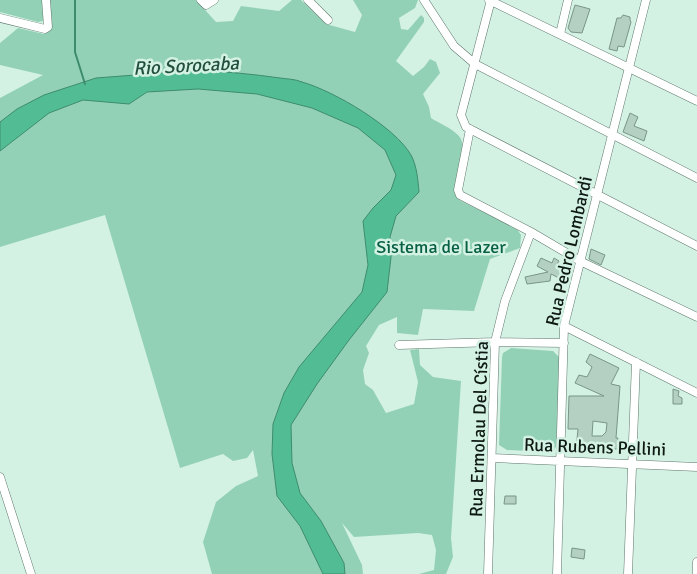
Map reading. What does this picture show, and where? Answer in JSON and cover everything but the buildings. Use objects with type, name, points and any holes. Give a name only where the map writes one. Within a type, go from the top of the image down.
[{"type":"street","points":[[0,18],[41,30],[45,29],[48,27],[46,0]]},
{"type":"street","points":[[203,2],[208,5],[214,0]]},
{"type":"street","points":[[308,0],[328,20]]},
{"type":"street","points":[[424,0],[454,46],[474,64],[697,178]]},
{"type":"street","points":[[560,34],[568,0]]},
{"type":"street","name":"Rua Pedro Lombardi","points":[[556,574],[564,326],[582,262],[597,194],[646,0]]},
{"type":"street","points":[[697,101],[490,1],[462,115],[464,124],[470,130],[697,246]]},
{"type":"street","points":[[470,130],[458,190],[460,195],[531,232],[582,262],[697,318]]},
{"type":"street","name":"Rua Ermolau Del Cístia","points":[[488,574],[495,342],[505,301],[531,232]]},
{"type":"street","points":[[564,326],[697,393]]},
{"type":"street","points":[[399,345],[495,342],[564,344]]},
{"type":"street","points":[[628,574],[636,362]]},
{"type":"street","name":"Rua Rubens Pellini","points":[[492,458],[697,466]]},
{"type":"street","points":[[0,477],[3,498],[31,574]]},
{"type":"street","points":[[697,562],[697,574]]},
{"type":"green space","points":[[0,0],[44,0],[45,16],[43,21],[38,22],[0,12]]},
{"type":"green space","name":"Sistema de Lazer","points":[[49,0],[196,0],[216,22],[233,21],[241,6],[279,11],[292,0],[301,0],[326,24],[355,32],[362,15],[353,0],[418,0],[415,8],[399,18],[401,29],[408,30],[421,15],[424,18],[424,22],[396,61],[413,76],[430,59],[436,62],[440,73],[423,94],[429,107],[431,118],[452,130],[462,140],[463,156],[458,193],[459,200],[517,229],[521,235],[520,248],[490,259],[474,311],[423,309],[418,335],[397,333],[397,317],[379,325],[366,346],[369,353],[363,370],[365,384],[373,390],[386,413],[414,404],[418,382],[410,350],[419,349],[420,365],[433,377],[461,381],[451,538],[453,557],[446,574],[419,574],[434,570],[436,550],[432,535],[418,533],[354,537],[342,523],[362,565],[363,574],[212,574],[203,542],[216,502],[236,486],[258,476],[253,450],[247,458],[233,461],[223,454],[180,468],[105,215],[0,247],[0,98],[43,75],[0,65],[0,43],[18,28],[44,34],[50,31],[52,26]]},
{"type":"green space","points":[[511,348],[553,351],[560,358],[556,447],[551,452],[507,450],[499,445],[502,357],[503,353]]},
{"type":"shaded area","name":"Rio Sorocaba","points":[[200,70],[291,79],[330,93],[362,111],[392,133],[403,144],[415,164],[419,192],[396,216],[390,237],[391,257],[387,292],[317,384],[291,425],[292,463],[300,493],[321,521],[344,563],[345,574],[323,574],[300,526],[277,496],[272,454],[273,424],[284,393],[299,367],[362,292],[368,265],[363,221],[391,190],[396,175],[385,150],[358,128],[312,108],[257,94],[198,89],[147,92],[129,104],[83,100],[49,113],[0,151],[0,122],[17,109],[44,95],[96,78]]},
{"type":"waterway","points":[[75,0],[75,52],[85,84]]}]
